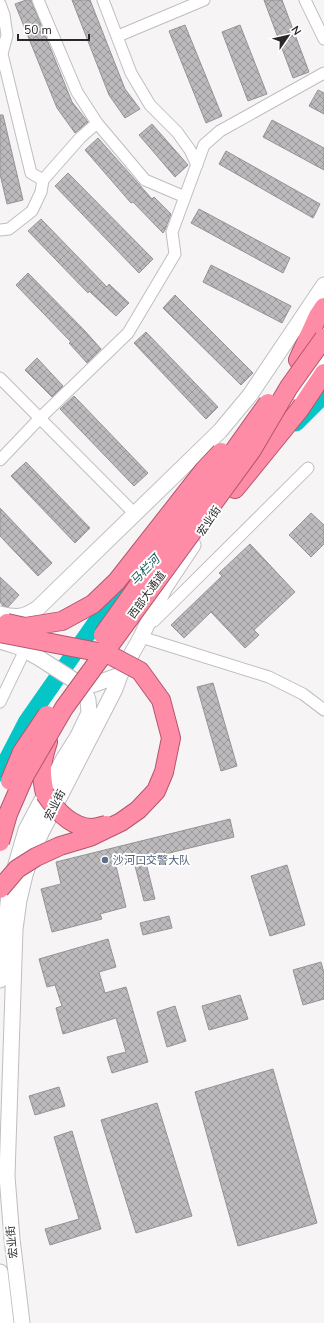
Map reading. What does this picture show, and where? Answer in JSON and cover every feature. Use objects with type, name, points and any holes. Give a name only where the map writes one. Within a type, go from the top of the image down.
[{"type":"highway","points":[[298,360],[318,316],[324,307]]},
{"type":"highway","name":"西部大通道","points":[[0,804],[22,752],[56,701],[324,323]]},
{"type":"highway","name":"西部大通道","points":[[0,842],[8,814],[25,775],[58,717],[252,450],[289,387],[324,338]]},
{"type":"highway","points":[[178,552],[229,497],[300,409],[324,373]]},
{"type":"highway","points":[[5,617],[25,627],[62,621],[93,604],[117,581],[204,470],[272,397]]},
{"type":"highway","points":[[0,633],[108,654],[140,671],[161,700],[171,738],[164,772],[156,791],[138,810],[121,822],[90,837],[60,846],[36,857],[17,869],[0,889]]},
{"type":"highway","points":[[58,717],[51,732],[42,762],[41,775],[44,794],[53,806],[67,819],[79,824],[91,828],[121,822]]},
{"type":"main road","points":[[5,617],[28,614],[38,608],[220,431],[250,395],[324,285]]},
{"type":"main road","name":"宏业街","points":[[22,1323],[12,1239],[7,1176],[15,929],[19,900],[25,875],[42,831],[115,689],[120,675],[165,587],[290,400],[324,355]]},
{"type":"main road","points":[[220,431],[228,430],[240,436],[248,450],[247,464]]},
{"type":"main road","points":[[25,650],[38,608]]},
{"type":"main road","points":[[0,641],[25,650],[83,686],[95,684],[120,675]]},
{"type":"main road","name":"宏业街","points":[[0,980],[10,885],[26,830],[63,760],[78,736],[89,713],[88,700],[83,686]]},
{"type":"main road","name":"宏业街","points":[[0,1272],[6,1323]]},
{"type":"street","points":[[38,0],[76,92],[97,123],[145,180],[185,197]]},
{"type":"street","points":[[103,0],[131,72],[150,106],[176,132],[190,150],[197,165]]},
{"type":"street","points":[[118,36],[204,0]]},
{"type":"street","points":[[305,0],[324,39]]},
{"type":"street","points":[[0,4],[4,15],[7,35],[2,54],[32,173],[43,180]]},
{"type":"street","points":[[0,460],[40,418],[128,333],[175,254],[172,232],[204,145],[220,131],[324,73]]},
{"type":"street","points":[[0,230],[9,229],[32,211],[41,192],[43,180],[80,138],[97,123]]},
{"type":"street","points":[[0,378],[135,514]]},
{"type":"street","points":[[146,625],[154,621],[308,468]]},
{"type":"street","points":[[146,625],[242,668],[269,677],[303,694],[324,710]]},
{"type":"street","points":[[0,702],[25,650]]},
{"type":"building","points":[[26,0],[31,0],[72,102],[88,122],[75,133],[57,108],[15,4]]},
{"type":"building","points":[[72,0],[90,0],[125,89],[140,109],[125,118],[109,95]]},
{"type":"building","points":[[264,0],[282,0],[309,72],[293,78]]},
{"type":"building","points":[[185,25],[222,116],[206,123],[169,31]]},
{"type":"building","points":[[240,25],[267,94],[248,101],[222,32]]},
{"type":"building","points":[[318,90],[324,93],[324,114],[309,106]]},
{"type":"building","points":[[0,115],[3,115],[23,200],[7,204],[0,174]]},
{"type":"building","points":[[272,120],[324,148],[324,170],[263,137]]},
{"type":"building","points":[[152,124],[188,165],[175,177],[139,135]]},
{"type":"building","points":[[98,138],[152,199],[154,197],[171,214],[163,233],[133,202],[131,203],[85,150]]},
{"type":"building","points":[[226,151],[320,204],[313,218],[219,164]]},
{"type":"building","points":[[68,173],[153,259],[139,273],[55,186]]},
{"type":"building","points":[[199,209],[290,258],[283,273],[191,223]]},
{"type":"building","points":[[41,219],[107,287],[109,284],[129,303],[116,316],[89,291],[88,293],[28,231]]},
{"type":"building","points":[[211,265],[291,306],[282,323],[203,282]]},
{"type":"building","points":[[28,273],[101,349],[87,363],[69,343],[71,342],[16,285]]},
{"type":"building","points":[[175,295],[253,373],[241,385],[163,308]]},
{"type":"building","points":[[146,332],[218,407],[206,419],[134,343]]},
{"type":"building","points":[[37,358],[63,386],[52,397],[25,370]]},
{"type":"building","points":[[74,396],[148,473],[134,486],[60,409]]},
{"type":"building","points":[[26,462],[90,528],[75,543],[11,476]]},
{"type":"building","points":[[0,508],[52,563],[38,576],[0,536]]},
{"type":"building","points":[[311,513],[324,525],[324,544],[311,557],[289,535]]},
{"type":"building","points":[[250,544],[295,592],[254,630],[259,635],[245,648],[211,612],[184,638],[171,625],[222,576],[219,573]]},
{"type":"building","points":[[0,577],[19,595],[8,607],[3,606],[0,602]]},
{"type":"building","points":[[213,683],[237,766],[221,771],[197,687]]},
{"type":"building","points":[[230,819],[234,837],[145,859],[155,899],[144,901],[134,862],[116,866],[126,907],[100,914],[102,919],[52,932],[41,889],[61,884],[56,862]]},
{"type":"building","points":[[287,865],[305,925],[270,936],[251,876]]},
{"type":"building","points":[[169,916],[172,928],[143,935],[140,923]]},
{"type":"building","points":[[108,939],[116,967],[99,972],[105,993],[126,987],[148,1062],[112,1073],[107,1057],[126,1052],[116,1018],[63,1034],[56,1008],[62,1006],[55,985],[47,987],[39,959]]},
{"type":"building","points":[[321,962],[324,973],[324,999],[303,1005],[293,970]]},
{"type":"building","points":[[240,995],[248,1019],[209,1030],[202,1006]]},
{"type":"building","points":[[175,1006],[186,1041],[167,1047],[157,1012]]},
{"type":"building","points":[[273,1069],[317,1223],[238,1246],[195,1092]]},
{"type":"building","points":[[59,1087],[65,1106],[35,1115],[29,1096]]},
{"type":"building","points":[[157,1103],[192,1216],[136,1233],[101,1120]]},
{"type":"building","points":[[72,1131],[101,1229],[50,1245],[45,1229],[79,1219],[54,1137]]},
{"type":"waterway","name":"马栏河","points":[[296,423],[324,395]]},
{"type":"waterway","name":"马栏河","points":[[0,773],[27,721],[103,612],[137,578]]},
{"type":"place","name":"沙河口交警大队","points":[[105,860]]}]
